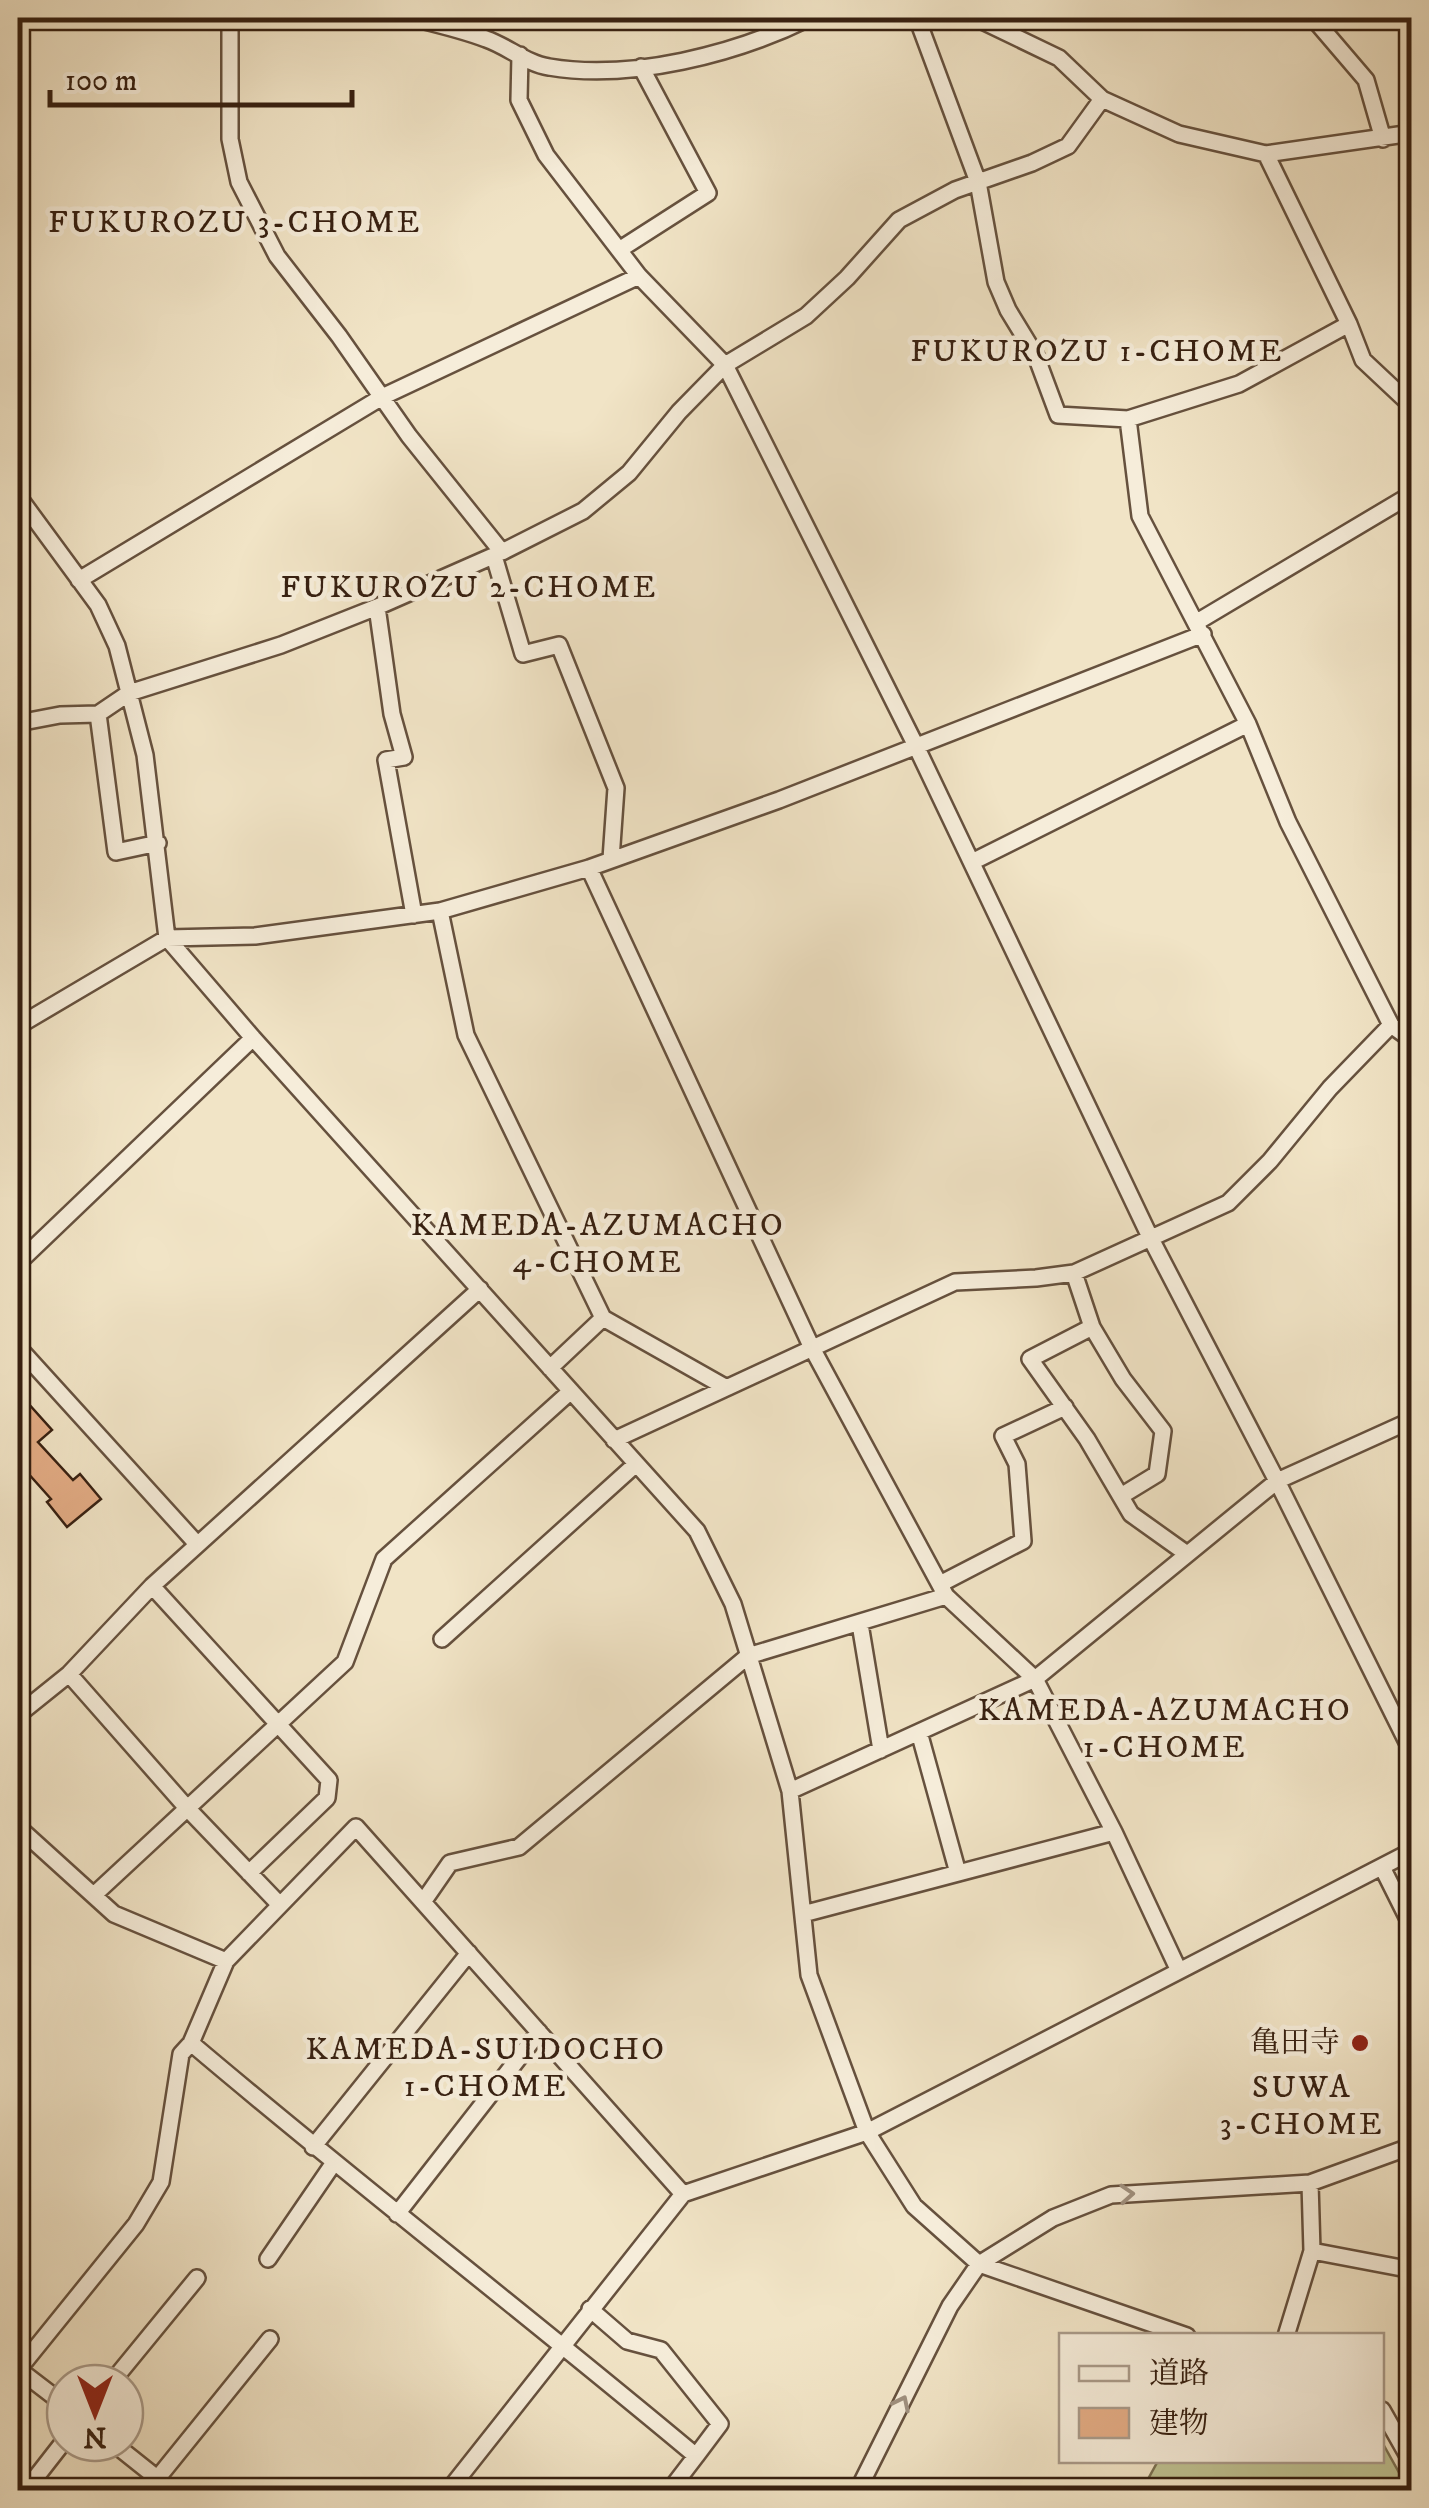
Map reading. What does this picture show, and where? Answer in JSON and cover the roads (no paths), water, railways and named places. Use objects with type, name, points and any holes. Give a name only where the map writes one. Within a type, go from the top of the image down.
[{"type":"street","points":[[230,18],[230,139],[239,182],[277,256],[498,554],[523,654],[559,645],[616,788],[611,860]]},
{"type":"street","points":[[412,18],[487,38],[545,67],[606,71],[664,65],[774,35],[809,18]]},
{"type":"street","points":[[917,18],[978,182],[996,282],[1036,356],[1058,416],[1128,419],[1239,384],[1349,324]]},
{"type":"street","points":[[976,18],[1059,58],[1102,99],[1179,134],[1266,154],[1412,133]]},
{"type":"street","points":[[1313,18],[1366,80],[1383,139]]},
{"type":"street","points":[[520,55],[519,100],[546,156],[639,276],[725,366],[916,746],[1150,1237],[1278,1481],[1412,1752]]},
{"type":"street","points":[[619,250],[708,193],[640,68]]},
{"type":"street","points":[[18,723],[60,715],[98,714],[129,693],[281,645],[377,607],[498,554],[583,511],[628,473],[725,366],[806,316],[848,278],[898,220],[955,190],[1032,164],[1068,146],[1102,99]]},
{"type":"street","points":[[1266,154],[1349,324],[1362,360],[1412,406]]},
{"type":"street","points":[[79,580],[382,397],[639,276]]},
{"type":"street","points":[[1128,419],[1140,516],[1248,724],[1288,822],[1391,1025],[1412,1040]]},
{"type":"street","points":[[18,1026],[167,938],[255,936],[440,912],[589,868],[778,800],[1200,628],[1412,494]]},
{"type":"street","points":[[18,496],[98,606],[117,646],[146,756],[167,938],[698,1531],[733,1604],[790,1792],[809,1975],[868,2132],[914,2206],[979,2264],[1179,2333]]},
{"type":"street","points":[[377,607],[392,714],[404,757],[386,760],[414,915]]},
{"type":"street","points":[[98,714],[116,852],[158,843]]},
{"type":"street","points":[[972,862],[1248,724]]},
{"type":"street","points":[[589,868],[812,1348],[943,1590],[1034,1679],[1114,1832],[1179,1971]]},
{"type":"street","points":[[440,912],[466,1035],[603,1318],[725,1387]]},
{"type":"street","points":[[614,1440],[955,1282],[1074,1272],[1228,1204],[1391,1025]]},
{"type":"street","points":[[18,1263],[253,1038]]},
{"type":"street","points":[[1074,1272],[1092,1326],[1122,1379],[1163,1431],[1158,1474],[1121,1496]]},
{"type":"street","points":[[18,1715],[68,1674],[196,1544],[480,1289]]},
{"type":"street","points":[[550,1368],[603,1318]]},
{"type":"street","points":[[1092,1326],[1030,1359],[1131,1514],[1187,1554]]},
{"type":"street","points":[[18,1347],[196,1544]]},
{"type":"street","points":[[94,1894],[345,1662],[384,1559],[570,1391]]},
{"type":"street","points":[[423,1902],[450,1863],[519,1848],[748,1656],[860,1624],[943,1590],[1022,1541],[1018,1464],[1003,1436],[1064,1408]]},
{"type":"street","points":[[790,1792],[1034,1679],[1278,1481],[1412,1420]]},
{"type":"street","points":[[442,1639],[636,1464]]},
{"type":"street","points":[[152,1586],[329,1780],[327,1798],[249,1873]]},
{"type":"street","points":[[860,1624],[881,1750]]},
{"type":"street","points":[[68,1674],[280,1906]]},
{"type":"street","points":[[919,1732],[958,1873]]},
{"type":"street","points":[[18,1826],[114,1914],[226,1960]]},
{"type":"street","points":[[45,2389],[18,2369],[136,2224],[162,2182],[181,2054],[191,2043],[226,1960],[356,1827],[683,2194]]},
{"type":"street","points":[[802,1914],[1114,1832]]},
{"type":"street","points":[[448,2490],[683,2194],[868,2132],[1412,1851]]},
{"type":"street","points":[[1382,1867],[1412,1927]]},
{"type":"street","points":[[313,2147],[469,1954]]},
{"type":"street","points":[[396,2214],[539,2032]]},
{"type":"street","points":[[191,2043],[333,2164],[562,2344],[696,2456]]},
{"type":"street","points":[[858,2490],[950,2306],[979,2264],[1053,2218],[1110,2195],[1310,2183],[1412,2146]]},
{"type":"street","points":[[268,2259],[333,2164]]},
{"type":"street","points":[[1287,2333],[1312,2251],[1310,2183]]},
{"type":"street","points":[[1312,2251],[1412,2270]]},
{"type":"street","points":[[127,2363],[197,2278]]},
{"type":"street","points":[[590,2309],[627,2341],[661,2350],[720,2424],[670,2490]]},
{"type":"street","points":[[153,2484],[270,2339]]},
{"type":"street","points":[[1384,2413],[1410,2454]]},
{"type":"street","points":[[26,2490],[47,2463]]},
{"type":"street","points":[[133,2463],[153,2484],[172,2490]]},
{"type":"place","name":"亀田寺","points":[[1360,2043]]},
{"type":"district","name":"FUKUROZU 3-CHOME","points":[[235,223]]},
{"type":"district","name":"FUKUROZU 1-CHOME","points":[[1097,352]]},
{"type":"district","name":"FUKUROZU 2-CHOME","points":[[469,588]]},
{"type":"district","name":"KAMEDA-AZUMACHO 4-CHOME","points":[[598,1244]]},
{"type":"district","name":"KAMEDA-AZUMACHO 1-CHOME","points":[[1165,1730]]},
{"type":"district","name":"KAMEDA-SUIDOCHO 1-CHOME","points":[[486,2068]]},
{"type":"district","name":"SUWA 3-CHOME","points":[[1302,2106]]}]
